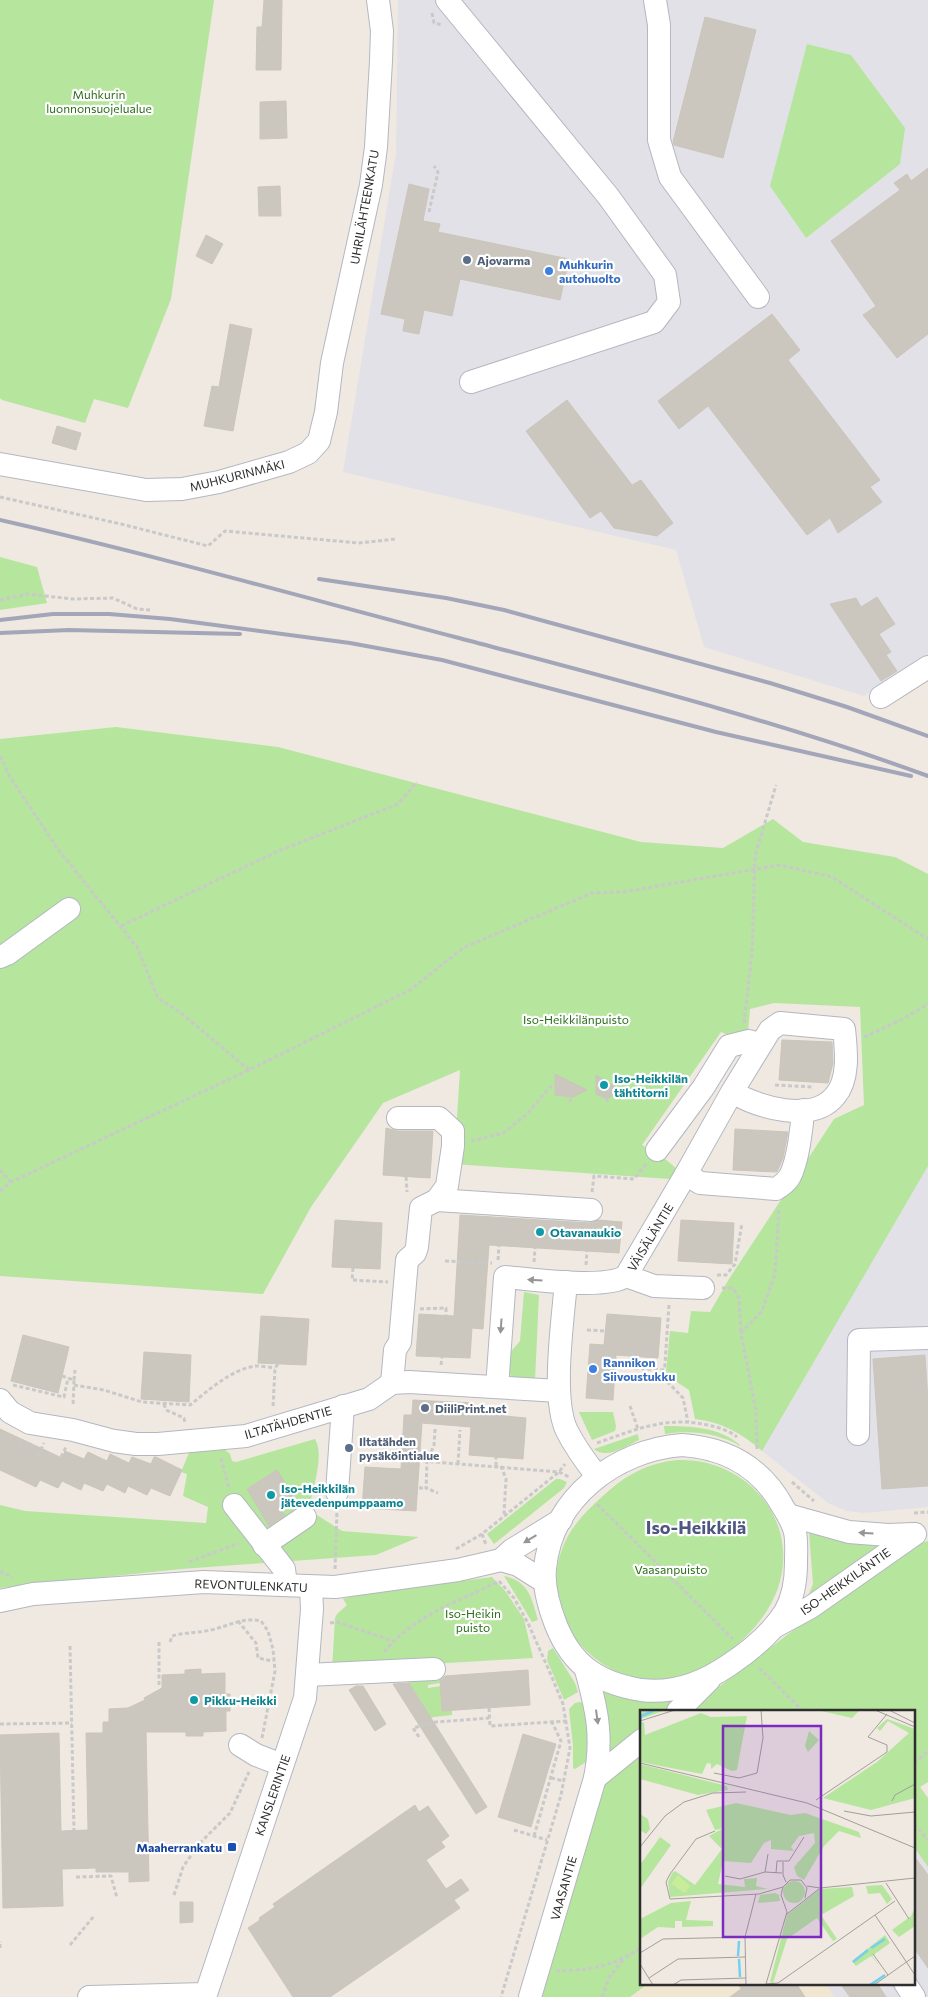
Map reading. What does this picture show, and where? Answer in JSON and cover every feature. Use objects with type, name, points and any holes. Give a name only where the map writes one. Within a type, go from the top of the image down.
[{"type":"street","name":"UHRILÄHTEENKATU","points":[[326,412],[332,363],[371,185],[376,147],[381,51],[378,0]]},
{"type":"street","points":[[447,0],[608,196],[665,275],[669,302],[654,322],[471,382]]},
{"type":"street","points":[[655,0],[659,25],[659,140],[670,177],[758,297]]},
{"type":"street","name":"MUHKURINMÄKI","points":[[0,464],[146,490],[182,489],[220,482],[289,462],[308,453],[319,441],[326,412]]},
{"type":"street","points":[[881,697],[928,667]]},
{"type":"street","points":[[0,957],[7,954],[69,909]]},
{"type":"street","points":[[658,1150],[703,1088],[729,1046],[751,1043],[780,1024],[844,1029],[844,1073],[836,1096],[822,1107],[803,1110],[774,1109],[746,1100],[732,1092]]},
{"type":"street","name":"VÄISÄLÄNTIE","points":[[566,1282],[613,1281],[626,1276],[732,1092],[751,1043]]},
{"type":"street","points":[[686,1174],[700,1183],[776,1189],[784,1184],[791,1174],[802,1130],[803,1110]]},
{"type":"street","points":[[398,1118],[439,1118],[453,1130],[453,1146],[446,1186],[422,1200]]},
{"type":"street","points":[[422,1200],[591,1210]]},
{"type":"street","points":[[422,1200],[418,1247],[415,1253],[407,1260],[400,1342],[395,1350],[392,1382],[498,1398],[558,1391]]},
{"type":"street","points":[[626,1276],[654,1286],[703,1288]]},
{"type":"street","points":[[498,1398],[505,1277],[566,1282],[558,1391],[560,1410],[566,1430],[597,1476]]},
{"type":"street","points":[[858,1434],[860,1340],[928,1338]]},
{"type":"street","name":"ILTATÄHDENTIE","points":[[9,1400],[30,1423],[136,1444],[181,1443],[246,1436],[369,1399],[392,1382]]},
{"type":"street","points":[[337,1492],[343,1406]]},
{"type":"street","points":[[679,1710],[711,1677],[740,1646],[774,1627],[785,1611],[794,1584],[795,1530],[772,1490],[751,1469],[735,1458],[706,1448],[682,1446],[656,1449],[623,1460],[597,1476],[574,1500],[560,1520],[547,1556],[545,1582],[550,1608],[564,1644],[586,1670],[611,1682],[642,1690],[673,1689],[691,1685],[711,1677]]},
{"type":"street","points":[[234,1505],[284,1570],[286,1585]]},
{"type":"street","name":"ISO-HEIKKILÄNTIE","points":[[788,1515],[849,1532],[888,1535],[921,1533]]},
{"type":"street","points":[[260,1540],[305,1517]]},
{"type":"street","name":"REVONTULENKATU","points":[[0,1601],[33,1594],[204,1582],[335,1587],[458,1570],[497,1568],[512,1550],[560,1520]]},
{"type":"street","name":"ISO-HEIKKILÄNTIE","points":[[774,1627],[811,1607],[921,1533]]},
{"type":"street","points":[[497,1568],[518,1564],[545,1582]]},
{"type":"street","name":"KANSLERINTIE","points":[[205,1996],[305,1698],[312,1609],[311,1587]]},
{"type":"street","points":[[307,1674],[434,1669]]},
{"type":"street","name":"VAASANTIE","points":[[530,1997],[595,1778],[600,1754],[598,1724],[586,1670]]},
{"type":"street","points":[[595,1778],[640,1742]]},
{"type":"street","points":[[240,1745],[256,1755],[282,1765]]},
{"type":"street","points":[[906,1984],[914,1997]]},
{"type":"street","points":[[89,1997],[205,1996]]},
{"type":"path","points":[[430,212],[438,172],[434,166]]},
{"type":"path","points":[[0,497],[208,546],[225,531],[359,543],[396,539]]},
{"type":"path","points":[[0,600],[28,594],[72,599],[114,598],[137,609],[150,610]]},
{"type":"path","points":[[0,756],[10,777],[57,848],[137,946],[158,998],[181,1013],[248,1070]]},
{"type":"path","points":[[121,926],[276,852],[398,804],[417,782]]},
{"type":"path","points":[[751,1043],[755,856],[776,785]]},
{"type":"path","points":[[0,1191],[10,1182],[248,1070],[410,990],[463,948],[592,892],[623,892],[780,865],[832,877],[928,939]]},
{"type":"path","points":[[845,1041],[863,1037],[903,1019],[928,1004]]},
{"type":"path","points":[[805,1082],[805,1087]]},
{"type":"path","points":[[453,1146],[503,1133],[526,1116],[552,1085]]},
{"type":"path","points":[[775,1085],[798,1086]]},
{"type":"path","points":[[570,1098],[570,1105]]},
{"type":"path","points":[[607,1098],[607,1104]]},
{"type":"path","points":[[591,1210],[594,1176],[634,1179],[658,1150]]},
{"type":"path","points":[[0,1170],[10,1182]]},
{"type":"path","points":[[406,1177],[422,1200]]},
{"type":"path","points":[[741,1333],[762,1311],[775,1274],[778,1208],[782,1200],[784,1184]]},
{"type":"path","points":[[732,1268],[735,1264],[742,1223]]},
{"type":"path","points":[[498,1263],[499,1246]]},
{"type":"path","points":[[534,1264],[535,1248]]},
{"type":"path","points":[[586,1268],[587,1251]]},
{"type":"path","points":[[445,1262],[491,1263],[490,1273]]},
{"type":"path","points":[[353,1268],[352,1280],[391,1282]]},
{"type":"path","points":[[670,1286],[664,1378],[683,1398],[688,1422]]},
{"type":"path","points":[[703,1288],[733,1288],[739,1298],[741,1333],[756,1411],[757,1452]]},
{"type":"path","points":[[446,1308],[446,1316]]},
{"type":"path","points":[[587,1330],[605,1331]]},
{"type":"path","points":[[632,1351],[632,1368],[664,1370]]},
{"type":"path","points":[[273,1406],[275,1368],[278,1364]]},
{"type":"path","points":[[74,1385],[104,1390],[142,1402],[190,1405],[214,1386],[243,1370],[256,1366],[275,1368]]},
{"type":"path","points":[[73,1406],[75,1370]]},
{"type":"path","points":[[62,1376],[74,1380]]},
{"type":"path","points":[[9,1400],[64,1397],[68,1378]]},
{"type":"path","points":[[498,1398],[499,1416]]},
{"type":"path","points":[[162,1403],[166,1410],[184,1418],[186,1426]]},
{"type":"path","points":[[630,1406],[638,1429]]},
{"type":"path","points":[[426,1488],[428,1462],[434,1445],[435,1429]]},
{"type":"path","points":[[458,1464],[460,1430]]},
{"type":"path","points":[[218,1438],[223,1468],[234,1505]]},
{"type":"path","points":[[387,1452],[387,1458]]},
{"type":"path","points":[[496,1457],[496,1466]]},
{"type":"path","points":[[397,1459],[559,1472]]},
{"type":"path","points":[[501,1997],[548,1840],[564,1781],[570,1748],[563,1704],[528,1622],[497,1568],[482,1534],[504,1514],[559,1472],[567,1460]]},
{"type":"path","points":[[501,1466],[506,1479],[504,1514]]},
{"type":"path","points":[[419,1488],[426,1488],[438,1493]]},
{"type":"path","points":[[335,1565],[337,1492]]},
{"type":"path","points":[[595,1503],[802,1710]]},
{"type":"path","points":[[190,1562],[238,1544],[260,1540]]},
{"type":"path","points":[[330,1622],[337,1622],[393,1641],[428,1614],[497,1568]]},
{"type":"path","points":[[238,1621],[256,1644],[258,1658],[274,1661]]},
{"type":"path","points":[[170,1642],[172,1636],[178,1634]]},
{"type":"path","points":[[159,1642],[159,1685]]},
{"type":"path","points":[[70,1646],[74,1831]]},
{"type":"path","points":[[489,1708],[490,1726],[567,1721]]},
{"type":"path","points":[[419,1737],[413,1728],[436,1722],[489,1718]]},
{"type":"path","points":[[534,1836],[561,1741],[552,1722]]},
{"type":"path","points":[[0,1724],[72,1723]]},
{"type":"path","points":[[916,1761],[928,1751]]},
{"type":"path","points":[[551,1778],[564,1781]]},
{"type":"path","points":[[916,1826],[928,1840]]},
{"type":"path","points":[[514,1830],[548,1840]]},
{"type":"path","points":[[76,1877],[111,1876],[117,1898]]},
{"type":"path","points":[[70,1945],[94,1916]]},
{"type":"path","points":[[0,1941],[0,1948]]},
{"type":"path","points":[[538,1971],[600,1967],[623,1960],[640,1948]]},
{"type":"path","points":[[602,1997],[609,1978],[623,1960]]},
{"type":"shaded area","points":[[398,0],[928,0],[928,655],[864,696],[704,647],[676,550],[343,472],[396,153]]},
{"type":"shaded area","points":[[928,1166],[928,1507],[864,1513],[847,1511],[828,1503],[762,1451]]},
{"type":"shaded area","points":[[916,1850],[928,1867],[928,1997],[835,1997],[826,1984],[916,1984]]},
{"type":"shaded area","points":[[648,1984],[826,1984],[835,1997],[630,1997]]},
{"type":"green space","name":"Muhkurin luonnonsuojelualue","points":[[0,0],[214,0],[171,299],[128,408],[94,399],[85,423],[0,398]]},
{"type":"green space","points":[[807,44],[851,55],[905,128],[900,164],[806,238],[770,186]]},
{"type":"green space","points":[[0,557],[37,567],[47,603],[0,610]]},
{"type":"green space","name":"Iso-Heikkilänpuisto","points":[[116,727],[278,747],[641,842],[723,848],[773,819],[803,842],[895,857],[928,874],[928,1166],[762,1451],[731,1429],[705,1420],[695,1419],[689,1390],[669,1377],[666,1372],[670,1331],[688,1333],[691,1311],[710,1312],[729,1279],[834,1119],[864,1105],[860,1007],[774,1003],[750,1009],[748,1033],[738,1039],[721,1032],[642,1145],[664,1158],[677,1169],[670,1179],[454,1164],[460,1070],[383,1103],[311,1207],[263,1294],[0,1276],[0,739]]},
{"type":"green space","points":[[524,1292],[539,1295],[535,1380],[514,1378],[507,1373],[508,1355],[520,1341]]},
{"type":"green space","points":[[579,1412],[613,1412],[616,1426],[615,1431],[592,1440]]},
{"type":"green space","points":[[664,1426],[694,1427],[714,1431],[732,1439],[740,1446],[713,1435],[684,1432],[665,1434]]},
{"type":"green space","points":[[638,1434],[639,1440],[611,1453],[599,1452],[594,1449]]},
{"type":"green space","points":[[315,1439],[319,1454],[309,1510],[342,1531],[419,1537],[376,1555],[181,1569],[0,1588],[0,1505],[25,1511],[206,1523],[208,1507],[183,1496],[187,1474],[181,1472],[191,1448],[223,1448],[230,1454],[232,1461],[236,1462]]},
{"type":"green space","name":"Vaasanpuisto","points":[[677,1460],[702,1462],[725,1469],[745,1481],[762,1497],[774,1516],[781,1538],[783,1563],[778,1588],[769,1608],[749,1633],[725,1654],[694,1672],[676,1678],[659,1680],[635,1678],[613,1670],[594,1657],[577,1641],[565,1621],[558,1599],[556,1576],[561,1552],[568,1535],[590,1508],[612,1488],[638,1471],[656,1464]]},
{"type":"green space","points":[[556,1479],[567,1482],[564,1488],[494,1544],[487,1534]]},
{"type":"green space","points":[[809,1532],[888,1541],[806,1601],[813,1584]]},
{"type":"green space","points":[[928,1541],[928,1782],[920,1787],[928,1798],[928,1867],[916,1850],[916,1710],[688,1710],[895,1553]]},
{"type":"green space","points":[[504,1576],[519,1582],[528,1592],[538,1620],[532,1622]]},
{"type":"green space","name":"Iso-Heikin puisto","points":[[492,1577],[506,1592],[524,1619],[533,1658],[332,1670],[335,1618],[347,1605],[343,1599],[356,1595]]},
{"type":"green space","points":[[553,1648],[575,1683],[578,1692],[564,1700],[547,1660],[548,1651]]},
{"type":"green space","points":[[440,1679],[440,1683],[428,1685],[428,1688],[441,1686],[442,1711],[452,1711],[452,1715],[421,1720],[428,1713],[408,1681]]},
{"type":"green space","points":[[603,1693],[644,1700],[682,1700],[671,1710],[640,1710],[640,1733],[608,1759]]},
{"type":"green space","points":[[580,1702],[584,1704],[591,1740],[586,1762],[575,1769],[573,1768],[569,1709],[575,1703]]},
{"type":"green space","points":[[640,1748],[640,1984],[648,1984],[630,1997],[540,1997],[601,1789]]},
{"type":"building","points":[[264,0],[282,0],[281,70],[256,70],[257,27],[262,27]]},
{"type":"building","points":[[705,17],[756,30],[723,158],[674,145],[673,142]]},
{"type":"building","points":[[286,101],[287,138],[260,139],[260,102]]},
{"type":"building","points":[[928,168],[928,334],[897,358],[863,315],[876,306],[831,241],[900,190],[894,183],[907,174],[911,181]]},
{"type":"building","points":[[409,184],[429,189],[423,221],[440,224],[438,232],[569,259],[560,300],[460,279],[452,316],[424,310],[419,334],[403,331],[405,319],[381,314]]},
{"type":"building","points":[[280,186],[281,216],[259,216],[258,187]]},
{"type":"building","points":[[206,235],[223,244],[212,264],[196,256]]},
{"type":"building","points":[[772,314],[800,350],[788,360],[880,480],[870,487],[882,502],[838,533],[830,518],[807,535],[708,406],[679,429],[658,401]]},
{"type":"building","points":[[230,324],[252,329],[233,431],[204,426],[212,386],[219,387]]},
{"type":"building","points":[[567,400],[632,485],[641,480],[673,523],[657,536],[614,528],[601,511],[590,518],[526,431]]},
{"type":"building","points":[[57,426],[81,433],[76,450],[52,443]]},
{"type":"building","points":[[877,597],[895,624],[879,634],[891,652],[886,655],[897,671],[881,681],[830,604],[856,598],[861,607]]},
{"type":"building","points":[[782,1040],[832,1042],[833,1063],[828,1083],[779,1080]]},
{"type":"building","points":[[555,1074],[587,1090],[573,1097],[555,1095]]},
{"type":"building","points":[[596,1075],[613,1085],[614,1091],[611,1097],[605,1098],[596,1094]]},
{"type":"building","points":[[386,1128],[398,1131],[433,1131],[430,1178],[383,1175]]},
{"type":"building","points":[[735,1129],[788,1132],[783,1158],[777,1172],[733,1170]]},
{"type":"building","points":[[460,1215],[590,1223],[598,1220],[622,1222],[619,1253],[489,1245],[483,1329],[472,1328],[470,1358],[416,1356],[419,1314],[454,1316]]},
{"type":"building","points":[[335,1220],[382,1223],[380,1269],[332,1267]]},
{"type":"building","points":[[681,1220],[734,1223],[732,1264],[678,1261]]},
{"type":"building","points":[[607,1314],[661,1318],[658,1358],[616,1355],[613,1400],[586,1398],[590,1344],[604,1345]]},
{"type":"building","points":[[261,1316],[309,1319],[306,1365],[258,1363]]},
{"type":"building","points":[[23,1335],[69,1347],[58,1393],[11,1381]]},
{"type":"building","points":[[144,1352],[191,1355],[189,1402],[141,1399]]},
{"type":"building","points":[[925,1355],[928,1400],[928,1486],[882,1489],[873,1359]]},
{"type":"building","points":[[413,1400],[473,1403],[473,1407],[505,1409],[505,1416],[526,1418],[523,1459],[469,1455],[471,1427],[422,1423],[416,1511],[362,1508],[365,1467],[401,1469],[404,1415],[412,1415]]},
{"type":"building","points":[[0,1429],[62,1458],[65,1451],[84,1459],[88,1452],[107,1461],[110,1454],[129,1463],[132,1457],[151,1464],[154,1457],[156,1457],[182,1470],[170,1496],[151,1488],[147,1495],[128,1486],[125,1493],[107,1484],[103,1491],[84,1483],[81,1490],[62,1481],[58,1488],[40,1480],[36,1487],[0,1470]]},
{"type":"building","name":"Iso-Heikkilän jätevedenpumppaamo","points":[[277,1470],[296,1501],[282,1511],[285,1515],[269,1526],[247,1489]]},
{"type":"building","points":[[201,1669],[201,1674],[225,1673],[225,1694],[230,1694],[230,1711],[226,1711],[226,1731],[203,1732],[203,1736],[186,1736],[186,1732],[146,1732],[149,1881],[129,1882],[129,1872],[96,1872],[96,1868],[62,1869],[63,1906],[3,1908],[0,1735],[59,1733],[61,1831],[88,1830],[86,1733],[103,1733],[103,1722],[109,1722],[109,1709],[128,1708],[145,1700],[144,1698],[162,1688],[162,1675],[185,1674],[185,1670]]},
{"type":"building","points":[[528,1670],[530,1705],[442,1711],[440,1680],[445,1676]]},
{"type":"building","points":[[409,1683],[487,1807],[476,1814],[393,1684]]},
{"type":"building","points":[[356,1686],[363,1686],[386,1724],[375,1731],[349,1690]]},
{"type":"building","points":[[523,1734],[556,1744],[531,1827],[498,1817]]},
{"type":"building","points":[[415,1805],[419,1812],[428,1806],[449,1836],[441,1842],[445,1847],[426,1860],[446,1889],[461,1879],[469,1890],[454,1900],[460,1908],[330,1997],[293,1997],[248,1928],[275,1907],[273,1904]]},
{"type":"building","points":[[916,1859],[928,1875],[928,1968],[916,1951]]},
{"type":"building","points":[[180,1902],[193,1902],[193,1922],[180,1923]]},
{"type":"building","points":[[738,1984],[797,1984],[805,1997],[730,1997],[741,1989]]},
{"type":"building","points":[[841,1984],[878,1984],[886,1997],[850,1997]]},
{"type":"railway","points":[[0,520],[173,562],[636,685],[812,737],[928,776]]},
{"type":"railway","points":[[319,579],[446,598],[504,610],[770,683],[847,707],[928,736]]},
{"type":"railway","points":[[0,620],[53,614],[109,614],[170,619],[350,643],[442,660],[716,732],[911,776]]},
{"type":"railway","points":[[0,633],[69,630],[240,634]]},
{"type":"place","name":"Ajovarma","points":[[467,260]]},
{"type":"place","name":"Muhkurin autohuolto","points":[[549,271]]},
{"type":"place","name":"Iso-Heikkilän tähtitorni","points":[[604,1085]]},
{"type":"place","name":"Otavanaukio","points":[[540,1232]]},
{"type":"place","name":"Rannikon Siivoustukku","points":[[593,1369]]},
{"type":"place","name":"DiiliPrint.net","points":[[425,1408]]},
{"type":"place","name":"Iltatähden pysäköintialue","points":[[349,1448]]},
{"type":"place","name":"Iso-Heikkilän jätevedenpumppaamo","points":[[271,1495]]},
{"type":"place","name":"Pikku-Heikki","points":[[194,1700]]},
{"type":"place","name":"Maaherrankatu","points":[[232,1847]]},
{"type":"district","name":"Iso-Heikkilä","points":[[696,1527]]}]
